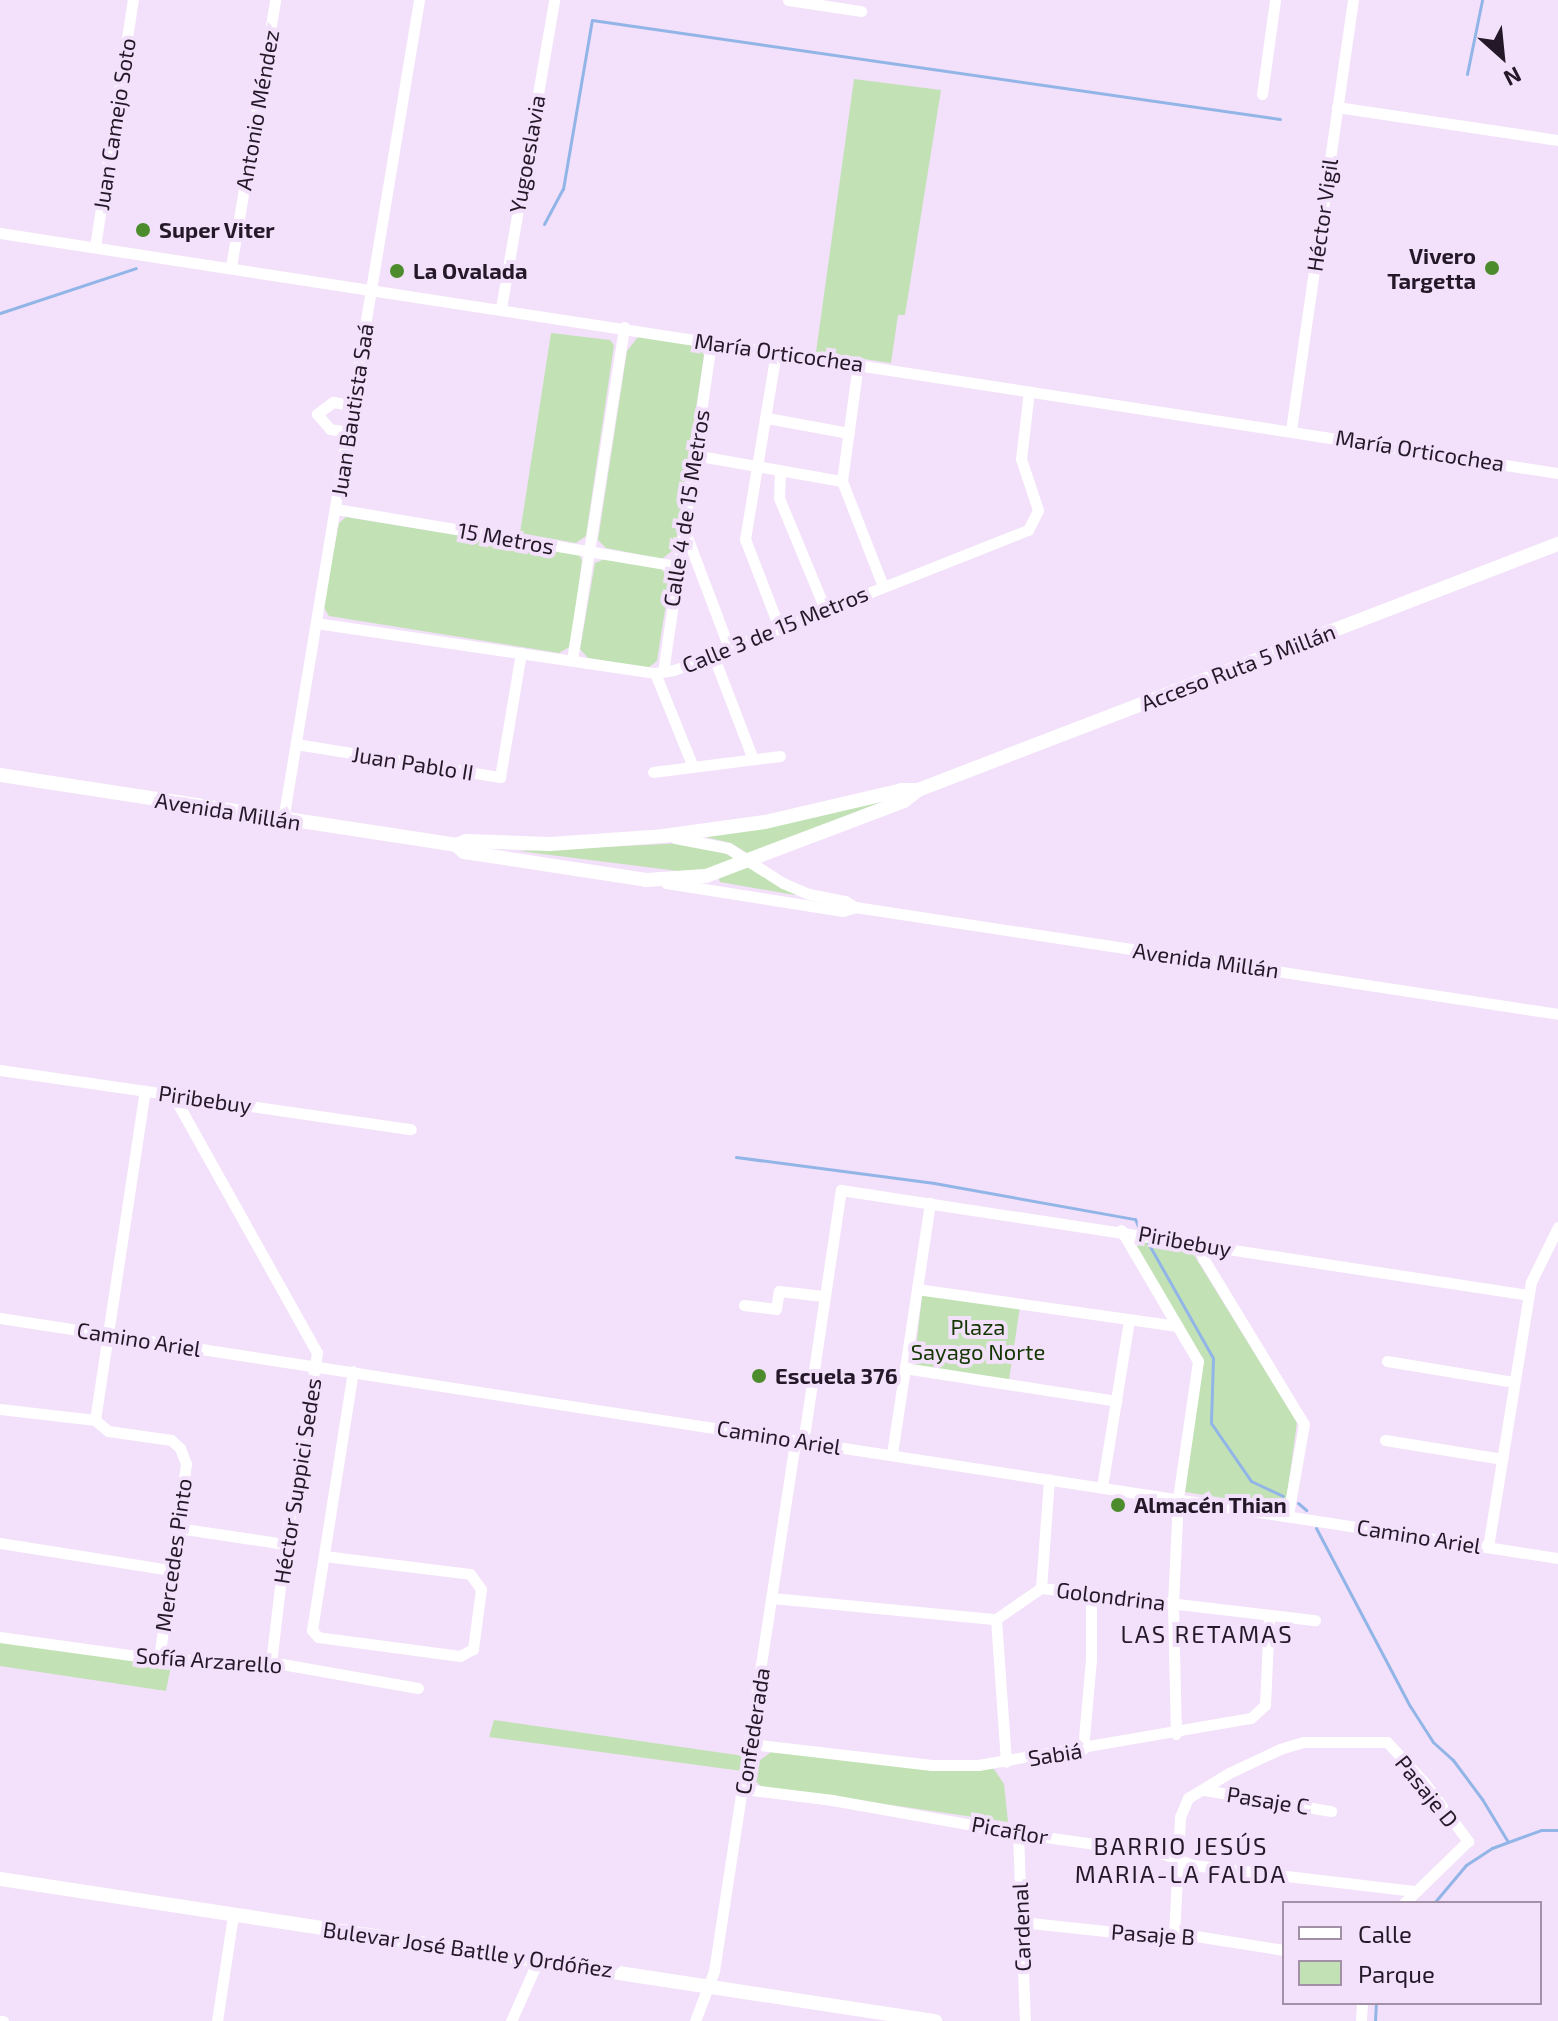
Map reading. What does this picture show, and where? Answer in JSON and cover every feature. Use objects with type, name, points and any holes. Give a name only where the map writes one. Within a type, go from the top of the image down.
[{"type":"main road","name":"Acceso Ruta 5 Millán","points":[[646,880],[706,876],[750,861],[904,801],[918,790],[1558,544]]},
{"type":"main road","name":"Avenida Millán","points":[[0,775],[456,845],[466,841],[550,844],[663,836]]},
{"type":"main road","name":"Acceso Ruta 5 Millán","points":[[663,836],[765,822],[902,790],[918,790]]},
{"type":"main road","name":"Avenida Millán","points":[[456,845],[464,852],[646,880]]},
{"type":"main road","name":"Bulevar José Batlle y Ordóñez","points":[[0,1879],[539,1958],[935,2021]]},
{"type":"street","name":"Juan Camejo Soto","points":[[95,247],[133,0]]},
{"type":"street","name":"Antonio Méndez","points":[[231,267],[275,0]]},
{"type":"street","name":"Juan Bautista Saá","points":[[283,820],[419,0]]},
{"type":"street","name":"Yugoeslavia","points":[[501,308],[554,0]]},
{"type":"street","points":[[788,0],[861,11]]},
{"type":"street","points":[[1262,94],[1275,0]]},
{"type":"street","name":"Héctor Vigil","points":[[1291,430],[1353,0]]},
{"type":"street","points":[[1337,107],[1558,140]]},
{"type":"street","name":"María Orticochea","points":[[0,233],[1558,473]]},
{"type":"street","points":[[572,660],[624,327]]},
{"type":"street","name":"Calle 4 de 15 Metros","points":[[659,673],[711,343]]},
{"type":"street","points":[[776,352],[745,539],[779,627]]},
{"type":"street","points":[[858,364],[842,481],[883,586]]},
{"type":"street","name":"Calle 3 de 15 Metros","points":[[316,623],[659,673],[713,655],[1033,525],[1038,510],[1021,459],[1029,391]]},
{"type":"street","points":[[348,432],[330,429],[317,414],[333,402],[352,405]]},
{"type":"street","points":[[767,418],[849,433]]},
{"type":"street","points":[[694,455],[842,481]]},
{"type":"street","points":[[780,471],[779,498],[825,609]]},
{"type":"street","name":"15 Metros","points":[[336,509],[676,566]]},
{"type":"street","points":[[683,527],[729,648]]},
{"type":"street","name":"Juan Pablo II","points":[[296,744],[500,777],[521,653]]},
{"type":"street","points":[[713,655],[753,759]]},
{"type":"street","points":[[659,673],[693,767]]},
{"type":"street","points":[[653,772],[780,756]]},
{"type":"street","name":"Avenida Millán","points":[[663,836],[728,848],[783,883],[809,894],[845,901],[855,907],[1558,1014]]},
{"type":"street","name":"Avenida Millán","points":[[646,880],[843,911],[855,907]]},
{"type":"street","name":"Piribebuy","points":[[0,1070],[411,1129]]},
{"type":"street","points":[[0,1409],[95,1420],[145,1091]]},
{"type":"street","name":"Héctor Suppici Sedes","points":[[173,1095],[317,1353],[285,1544],[271,1664]]},
{"type":"street","name":"Piribebuy","points":[[841,1190],[1121,1230],[1529,1295]]},
{"type":"street","name":"Confederada","points":[[695,2021],[714,1971],[794,1449],[805,1430],[841,1190]]},
{"type":"street","points":[[892,1454],[930,1203]]},
{"type":"street","points":[[1488,1547],[1531,1282],[1558,1227]]},
{"type":"street","points":[[1121,1230],[1198,1361],[1178,1498],[1173,1604],[1176,1734]]},
{"type":"street","points":[[1199,1244],[1203,1258],[1304,1424],[1288,1515]]},
{"type":"street","points":[[917,1289],[1177,1326]]},
{"type":"street","points":[[744,1305],[776,1309],[779,1291],[823,1296]]},
{"type":"street","name":"Camino Ariel","points":[[0,1318],[1558,1558]]},
{"type":"street","points":[[1102,1487],[1129,1320]]},
{"type":"street","points":[[1387,1361],[1514,1382]]},
{"type":"street","points":[[904,1368],[1116,1401]]},
{"type":"street","points":[[324,1556],[470,1574],[481,1589],[473,1649],[460,1656],[318,1637],[312,1630],[353,1371]]},
{"type":"street","name":"Mercedes Pinto","points":[[95,1420],[108,1431],[171,1440],[181,1451],[186,1464],[159,1659]]},
{"type":"street","points":[[1385,1440],[1502,1459]]},
{"type":"street","points":[[1041,1588],[1049,1479]]},
{"type":"street","points":[[178,1528],[285,1544]]},
{"type":"street","points":[[0,1543],[171,1570]]},
{"type":"street","name":"Golondrina","points":[[996,1619],[1041,1588],[1315,1620]]},
{"type":"street","points":[[1083,1749],[1091,1660],[1091,1594]]},
{"type":"street","points":[[772,1598],[996,1619],[1006,1762]]},
{"type":"street","name":"Sabiá","points":[[750,1744],[932,1765],[1006,1762],[1176,1734],[1251,1718],[1265,1705],[1269,1617]]},
{"type":"street","name":"Sofía Arzarello","points":[[0,1637],[159,1659],[271,1664],[418,1688]]},
{"type":"street","name":"Pasaje D","points":[[1204,1790],[1254,1761],[1303,1742],[1387,1742],[1424,1782],[1468,1841],[1416,1891]]},
{"type":"street","name":"Picaflor","points":[[744,1789],[832,1800],[1178,1858],[1187,1864],[1416,1891]]},
{"type":"street","points":[[1174,1936],[1182,1806],[1188,1798],[1204,1790]]},
{"type":"street","name":"Pasaje C","points":[[1204,1790],[1331,1811]]},
{"type":"street","name":"Cardenal","points":[[1018,1833],[1025,2021]]},
{"type":"street","points":[[1406,1901],[1416,1891]]},
{"type":"street","points":[[217,2021],[233,1915]]},
{"type":"street","name":"Pasaje B","points":[[1021,1922],[1282,1950]]},
{"type":"street","points":[[511,2021],[539,1958]]},
{"type":"green space","points":[[854,79],[941,90],[905,315],[898,315],[891,363],[816,352]]},
{"type":"green space","points":[[551,333],[610,340],[614,345],[586,536],[576,543],[520,533]]},
{"type":"green space","points":[[638,337],[697,345],[704,355],[675,548],[662,559],[606,548],[598,540],[627,351]]},
{"type":"green space","points":[[346,517],[579,555],[582,560],[571,646],[559,653],[329,616],[323,606],[339,523]]},
{"type":"green space","points":[[605,559],[661,569],[670,578],[657,661],[648,668],[588,658],[580,649],[595,563]]},
{"type":"green space","points":[[894,797],[749,854],[731,843],[701,836],[771,827]]},
{"type":"green space","points":[[686,843],[720,850],[739,859],[707,869],[678,871],[519,851]]},
{"type":"green space","points":[[749,865],[795,895],[720,882],[718,877]]},
{"type":"green space","points":[[1142,1241],[1192,1252],[1297,1422],[1286,1503],[1281,1507],[1185,1492],[1202,1367],[1136,1247]]},
{"type":"green space","name":"Plaza Sayago Norte","points":[[926,1293],[1020,1307],[1009,1380],[914,1366],[922,1296]]},
{"type":"green space","points":[[0,1640],[171,1666],[166,1691],[0,1666]]},
{"type":"green space","points":[[494,1720],[744,1756],[742,1771],[489,1737]]},
{"type":"green space","points":[[771,1752],[951,1770],[994,1769],[1004,1784],[1008,1822],[761,1786],[753,1779],[755,1764]]},
{"type":"waterway","points":[[1467,74],[1482,0]]},
{"type":"waterway","points":[[544,224],[563,189],[592,20],[1280,119]]},
{"type":"waterway","points":[[0,313],[136,268]]},
{"type":"waterway","points":[[736,1157],[934,1183],[1135,1219],[1138,1226]]},
{"type":"waterway","points":[[1148,1243],[1213,1358],[1211,1423],[1251,1481],[1283,1496]]},
{"type":"waterway","points":[[1298,1503],[1306,1510]]},
{"type":"waterway","points":[[1316,1528],[1410,1706],[1433,1742],[1453,1760],[1482,1799],[1508,1842]]},
{"type":"waterway","points":[[1436,1901],[1466,1865],[1492,1848],[1541,1830],[1558,1830]]},
{"type":"waterway","points":[[1375,2021],[1376,2005]]},
{"type":"place","name":"Super Viter","points":[[143,230]]},
{"type":"place","name":"Vivero Targetta","points":[[1492,268]]},
{"type":"place","name":"La Ovalada","points":[[397,271]]},
{"type":"place","name":"Escuela 376","points":[[759,1376]]},
{"type":"place","name":"Almacén Thian","points":[[1118,1505]]},
{"type":"district","name":"LAS RETAMAS","points":[[1207,1634]]},
{"type":"district","name":"BARRIO JESÚS MARIA-LA FALDA","points":[[1181,1860]]}]
